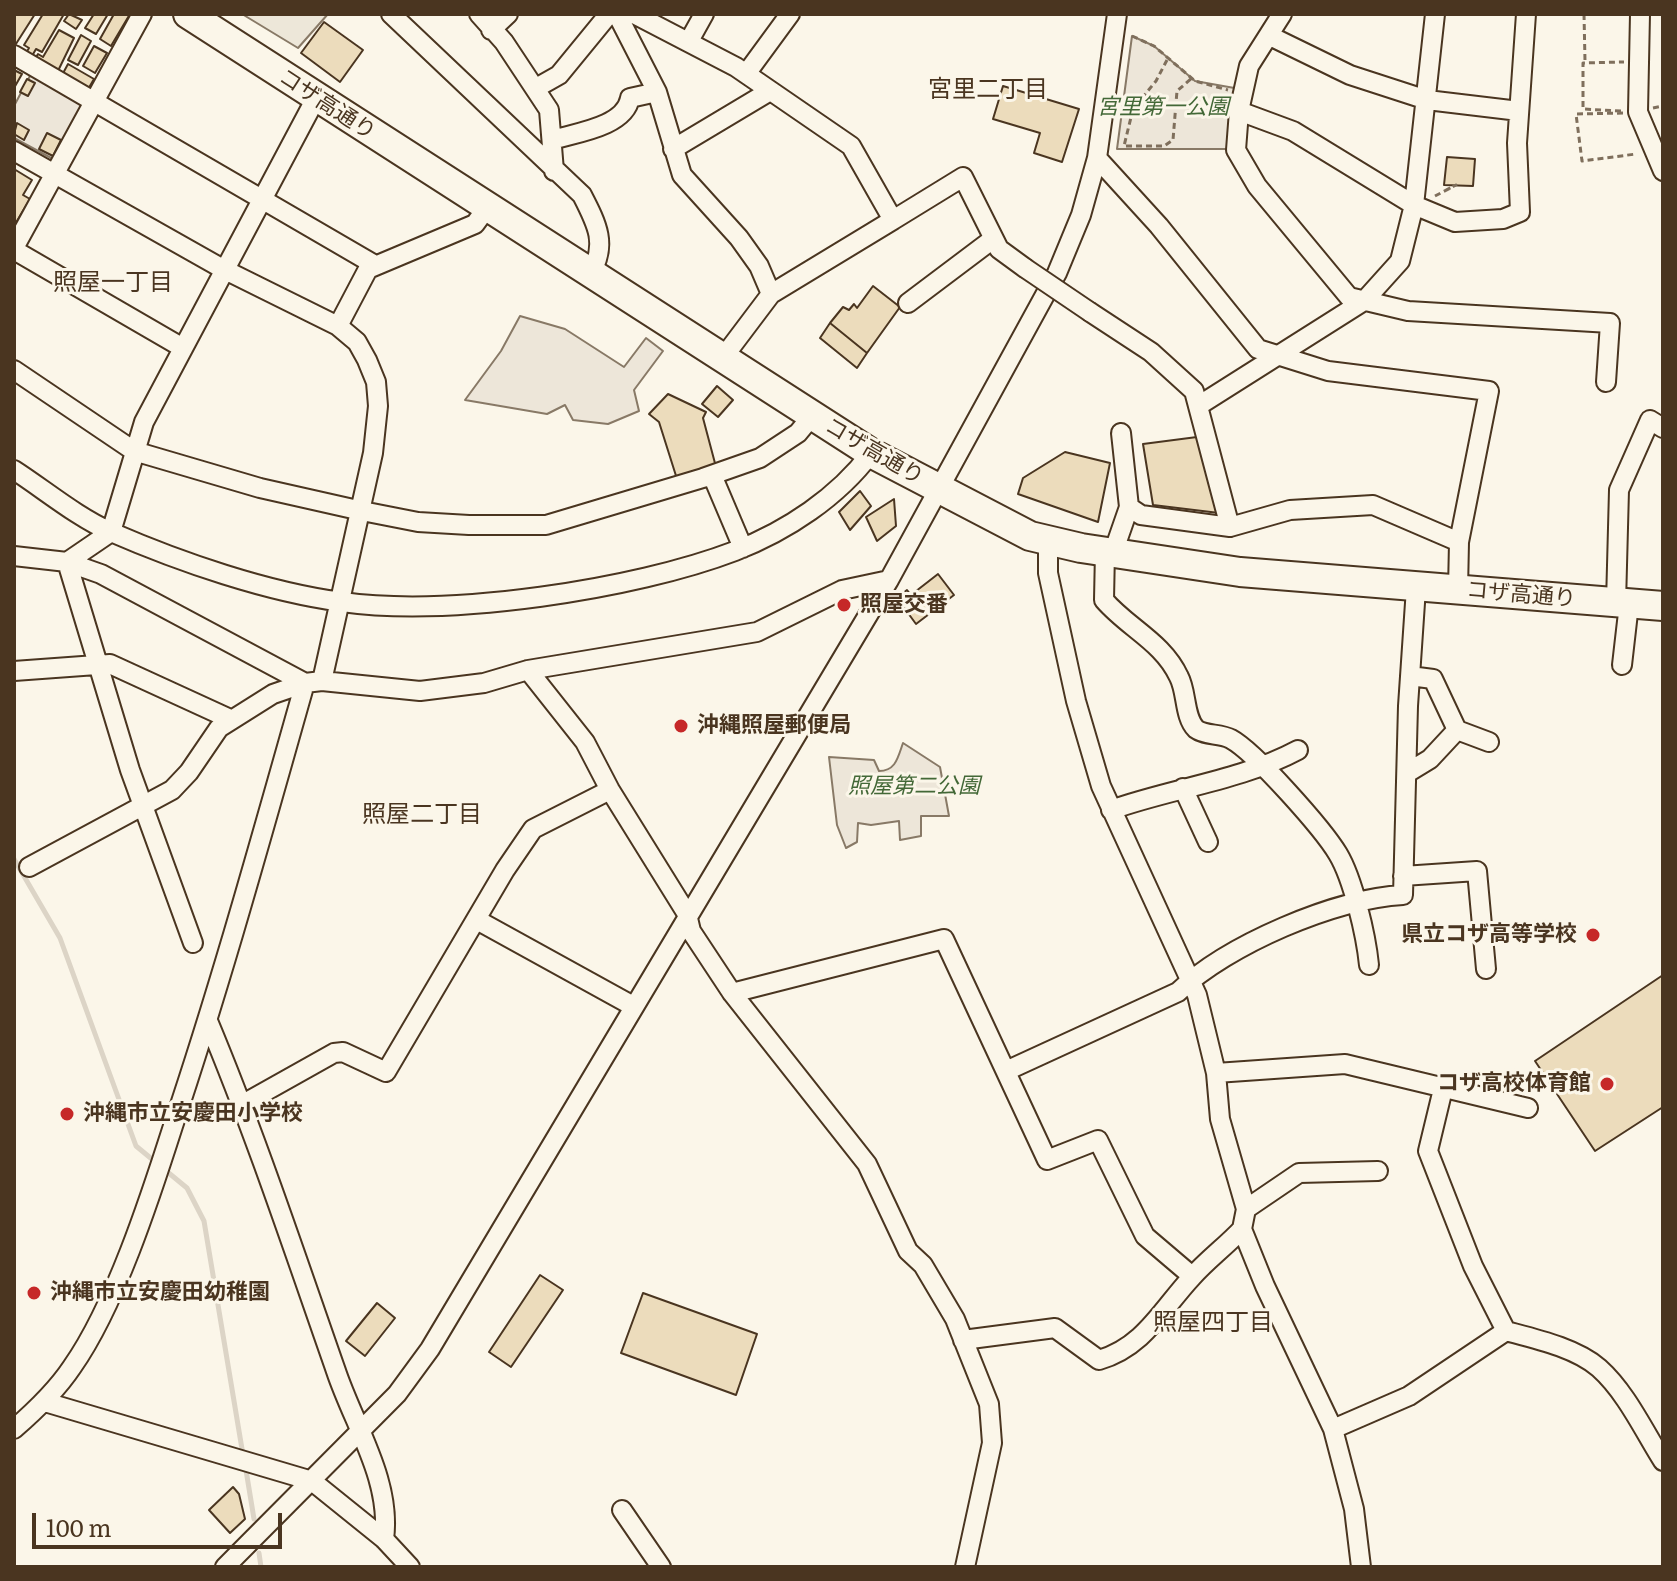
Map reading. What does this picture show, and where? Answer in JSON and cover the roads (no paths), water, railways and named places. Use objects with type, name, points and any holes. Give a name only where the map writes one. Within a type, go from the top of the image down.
[{"type":"highway","name":"コザ高通り","points":[[188,14],[486,209],[871,453],[1009,527],[1048,542],[1193,566],[1416,588],[1663,606]]},
{"type":"street","points":[[142,14],[14,249],[183,348]]},
{"type":"street","points":[[391,14],[582,195],[596,222],[600,257],[590,274]]},
{"type":"street","points":[[479,14],[504,42],[549,110],[554,171]]},
{"type":"street","points":[[491,30],[508,14]]},
{"type":"street","points":[[536,88],[559,75],[621,14]]},
{"type":"street","points":[[621,14],[689,41],[746,74],[851,146],[893,220]]},
{"type":"street","points":[[621,14],[657,92],[682,175],[739,238],[759,266],[771,294]]},
{"type":"street","points":[[689,41],[704,14]]},
{"type":"street","points":[[746,74],[790,14]]},
{"type":"street","points":[[225,1567],[397,1394],[430,1349],[889,580],[1057,273],[1081,215],[1097,158],[1117,14]]},
{"type":"street","points":[[1282,14],[1249,66],[1234,107],[1236,150],[1257,186],[1349,297],[1408,311],[1610,323],[1606,382]]},
{"type":"street","points":[[1198,406],[1364,301],[1400,261],[1414,205],[1435,14]]},
{"type":"street","points":[[1234,107],[1293,131],[1414,205],[1455,222],[1503,219],[1520,212],[1517,143],[1526,14]]},
{"type":"street","points":[[1640,14],[1638,112],[1663,171]]},
{"type":"street","points":[[1270,36],[1350,75],[1427,100],[1519,111]]},
{"type":"street","points":[[14,55],[93,104],[375,265]]},
{"type":"street","points":[[673,149],[770,91]]},
{"type":"street","points":[[552,140],[612,120],[629,105],[630,98],[657,92]]},
{"type":"street","points":[[67,562],[111,532],[144,422],[316,98]]},
{"type":"street","points":[[14,151],[223,269],[341,328],[357,342],[367,360],[376,382],[378,406],[362,511],[339,602],[154,1185],[96,1327],[73,1367],[45,1402],[14,1429]]},
{"type":"street","points":[[1097,158],[1159,226],[1258,349],[1328,371],[1489,391],[1459,542],[1458,590]]},
{"type":"street","points":[[722,359],[771,294],[963,177],[999,249],[1151,352],[1194,391],[1230,527]]},
{"type":"street","points":[[341,328],[368,269],[475,224],[486,209]]},
{"type":"street","points":[[908,303],[993,239]]},
{"type":"street","points":[[14,370],[134,451],[260,488],[418,522],[546,525],[760,458],[798,433],[812,416]]},
{"type":"street","points":[[1622,665],[1619,490],[1650,420],[1663,428]]},
{"type":"street","points":[[1121,433],[1129,507],[1109,552],[1104,600],[1120,619],[1159,646],[1180,678],[1192,723],[1199,731],[1230,738],[1266,767],[1339,855],[1366,935],[1369,965]]},
{"type":"street","points":[[14,470],[111,532],[221,573],[339,602],[395,607],[506,600],[639,580],[743,548],[792,522],[831,495],[871,453]]},
{"type":"street","points":[[712,475],[743,548]]},
{"type":"street","points":[[1129,507],[1141,515],[1230,527],[1290,510],[1373,505],[1459,542]]},
{"type":"street","points":[[1048,542],[1048,573],[1076,701],[1111,810],[1197,995],[1216,1073],[1220,1119],[1246,1209],[1242,1229],[1265,1286],[1333,1429],[1354,1509],[1361,1567]]},
{"type":"street","points":[[14,556],[67,562],[101,574],[314,682]]},
{"type":"street","points":[[67,562],[76,602],[99,664],[130,770],[193,943]]},
{"type":"street","points":[[29,867],[172,790],[189,772],[219,728],[273,694],[314,682],[420,691],[484,683],[528,670],[757,632],[842,590],[889,580]]},
{"type":"street","points":[[1006,1071],[1178,992],[1215,961],[1260,938],[1369,896],[1403,895],[1416,588]]},
{"type":"street","points":[[14,671],[110,664],[230,719]]},
{"type":"street","points":[[528,670],[585,742],[610,790],[687,914],[691,931],[732,993],[867,1164],[908,1251],[923,1265],[963,1340],[989,1404],[992,1443],[965,1567]]},
{"type":"street","points":[[1410,676],[1433,679],[1457,730],[1489,742]]},
{"type":"street","points":[[1407,773],[1430,759],[1457,730]]},
{"type":"street","points":[[1111,810],[1266,767],[1298,750]]},
{"type":"street","points":[[1183,788],[1208,842]]},
{"type":"street","points":[[243,1104],[334,1053],[343,1052],[386,1072],[533,829],[610,790]]},
{"type":"street","points":[[1403,876],[1477,871],[1486,969]]},
{"type":"street","points":[[477,920],[633,1006]]},
{"type":"street","points":[[732,993],[944,939],[1047,1160],[1098,1140],[1145,1236],[1192,1276]]},
{"type":"street","points":[[208,1021],[243,1104],[338,1377],[362,1429],[388,1516],[384,1539]]},
{"type":"street","points":[[1216,1073],[1345,1064],[1528,1108]]},
{"type":"street","points":[[1443,1089],[1428,1151],[1473,1266],[1506,1331],[1551,1344],[1596,1366],[1612,1382],[1663,1461]]},
{"type":"street","points":[[1246,1209],[1299,1173],[1378,1171]]},
{"type":"street","points":[[963,1340],[1055,1328],[1099,1360],[1110,1357],[1136,1341],[1163,1316],[1192,1276],[1242,1229]]},
{"type":"street","points":[[1333,1429],[1409,1396],[1506,1331]]},
{"type":"street","points":[[45,1402],[312,1481],[384,1539],[410,1567]]},
{"type":"street","points":[[622,1510],[661,1567]]},
{"type":"waterway","points":[[14,859],[60,938],[136,1146],[187,1188],[204,1221],[243,1455]]},
{"type":"waterway","points":[[245,1464],[254,1519]]},
{"type":"waterway","points":[[259,1553],[261,1567]]},
{"type":"place","name":"照屋交番","points":[[844,605]]},
{"type":"place","name":"沖縄照屋郵便局","points":[[681,726]]},
{"type":"place","name":"県立コザ高等学校","points":[[1593,935]]},
{"type":"place","name":"コザ高校体育館","points":[[1607,1084]]},
{"type":"place","name":"沖縄市立安慶田小学校","points":[[67,1114]]},
{"type":"place","name":"沖縄市立安慶田幼稚園","points":[[34,1293]]},
{"type":"district","name":"宮里二丁目","points":[[988,90]]},
{"type":"district","name":"照屋一丁目","points":[[113,283]]},
{"type":"district","name":"照屋二丁目","points":[[422,815]]},
{"type":"district","name":"照屋四丁目","points":[[1213,1323]]},
{"type":"park label","name":"宮里第一公園","points":[[1163,108]]},
{"type":"park label","name":"照屋第二公園","points":[[914,787]]}]
